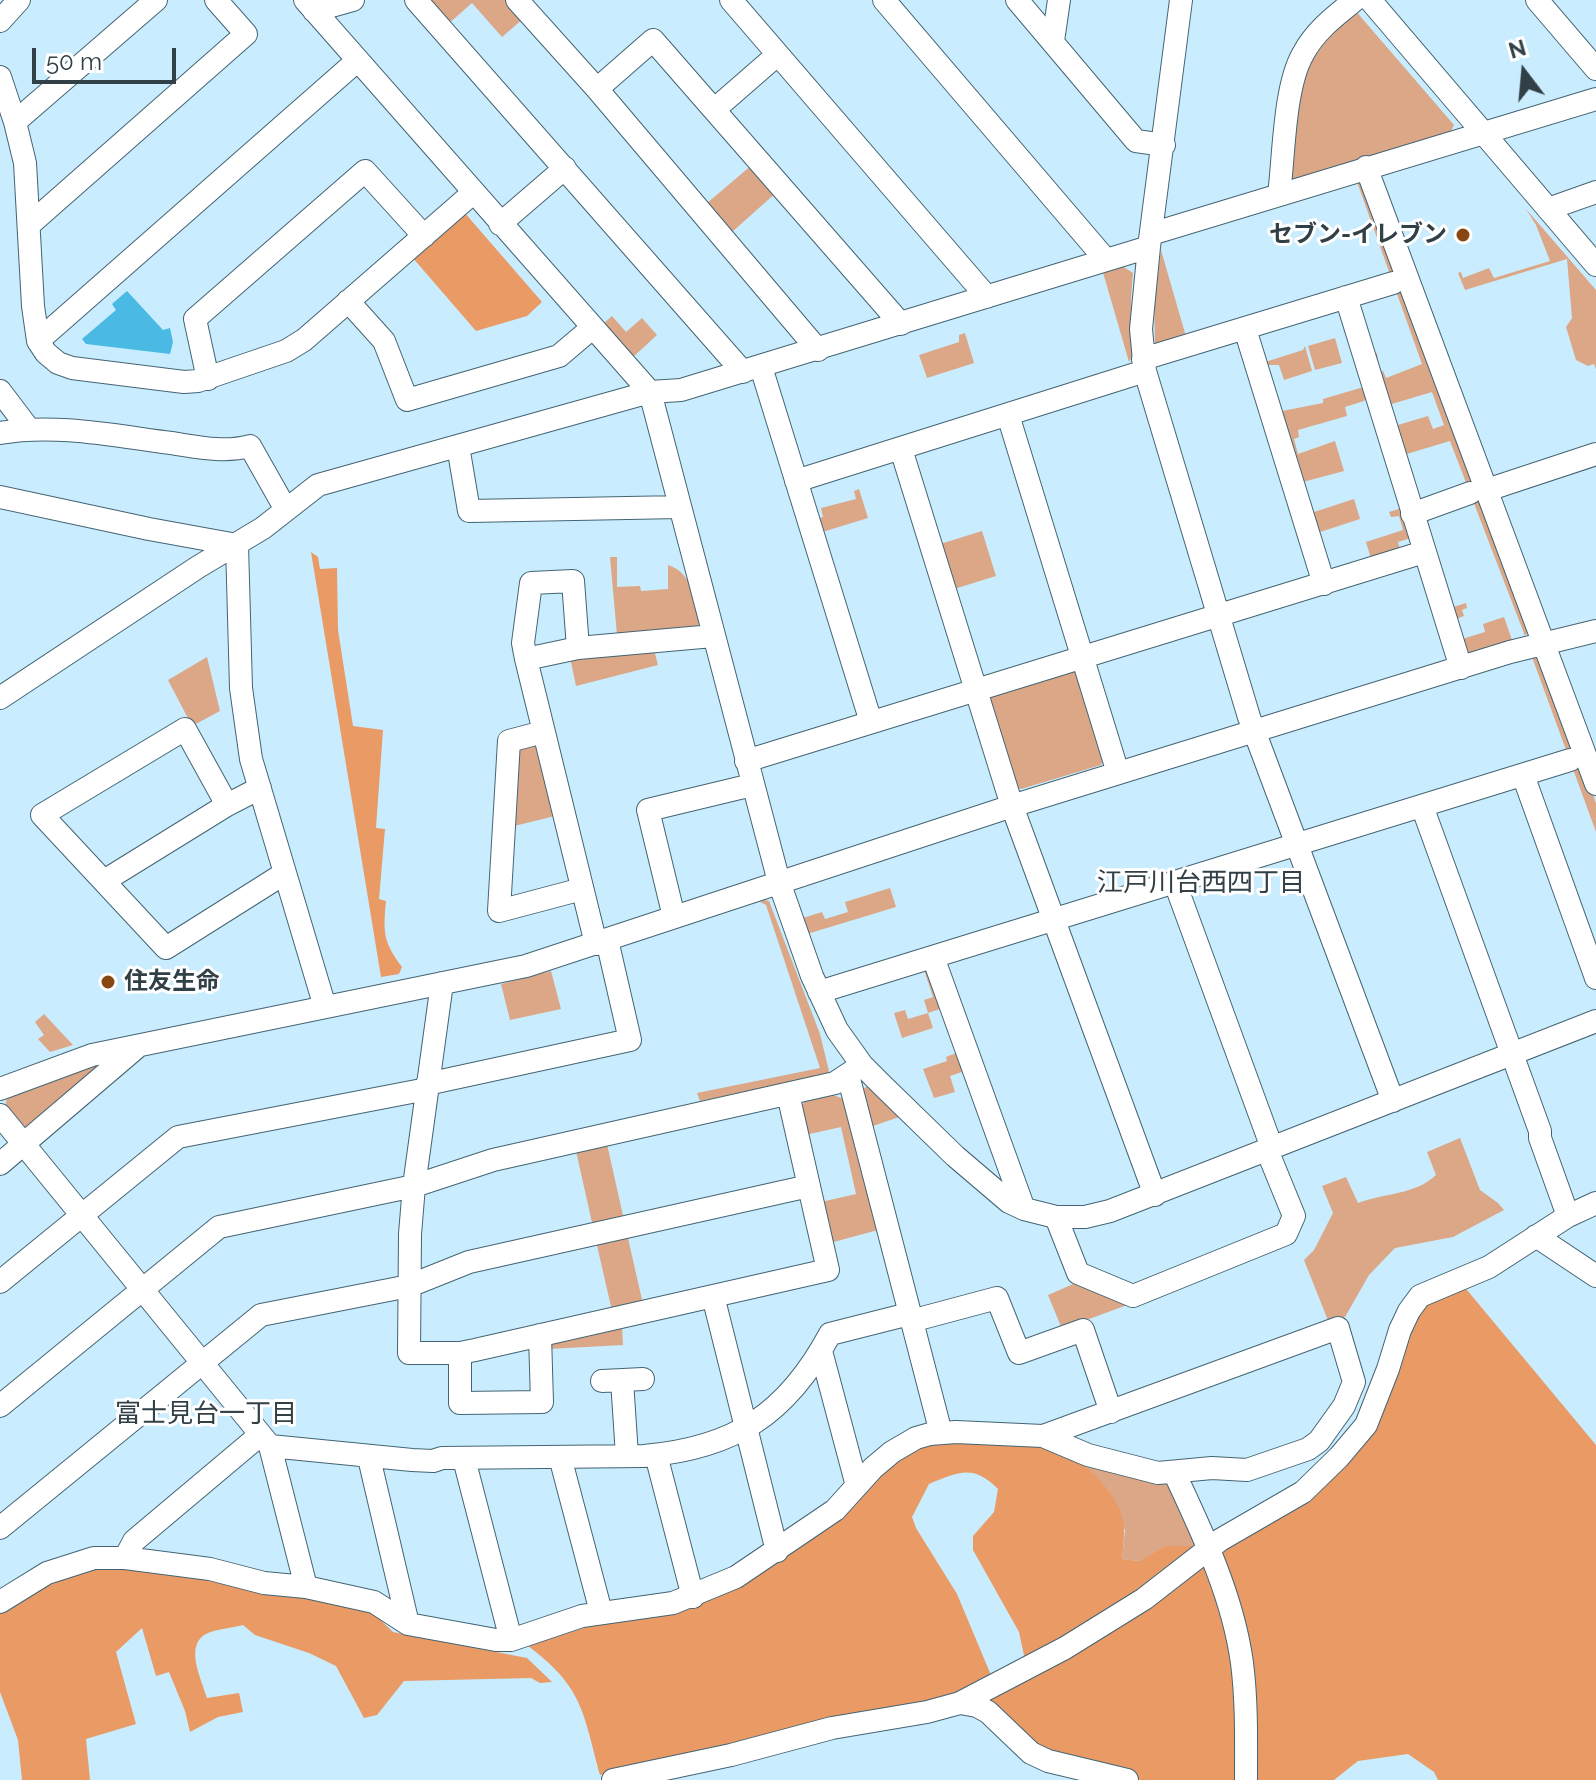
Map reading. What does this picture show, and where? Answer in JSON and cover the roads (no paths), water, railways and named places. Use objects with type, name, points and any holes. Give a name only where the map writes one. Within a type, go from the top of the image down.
[{"type":"street","points":[[0,21],[19,0]]},
{"type":"street","points":[[15,122],[156,0]]},
{"type":"street","points":[[29,225],[246,34],[216,0]]},
{"type":"street","points":[[310,5],[353,0]]},
{"type":"street","points":[[416,0],[565,168],[752,369],[796,481],[871,722]]},
{"type":"street","points":[[517,0],[597,89],[818,350]]},
{"type":"street","points":[[731,0],[987,297]]},
{"type":"street","points":[[884,0],[1106,260]]},
{"type":"street","points":[[1017,0],[1136,141],[1164,145]]},
{"type":"street","points":[[1053,41],[1059,0]]},
{"type":"street","points":[[1181,0],[1150,240],[1141,329],[1144,365],[1255,731],[1393,1101]]},
{"type":"street","points":[[1279,195],[1291,92],[1302,55],[1316,35],[1355,0]]},
{"type":"street","points":[[1370,0],[1596,265]]},
{"type":"street","points":[[1537,0],[1596,69]]},
{"type":"street","points":[[310,5],[650,392],[779,882],[819,992],[855,1070],[910,1318],[941,1433]]},
{"type":"street","points":[[597,89],[653,40],[901,324]]},
{"type":"street","points":[[715,109],[777,55]]},
{"type":"street","points":[[38,341],[358,60]]},
{"type":"street","points":[[0,77],[25,163],[33,306],[38,341],[58,363],[72,368],[184,382],[208,379],[286,351],[304,340],[474,192]]},
{"type":"street","points":[[0,698],[198,567],[263,528],[285,508],[325,482],[650,392],[681,390],[818,350],[1106,260],[1150,240],[1279,195],[1596,99]]},
{"type":"street","points":[[1366,167],[1478,492],[1543,643],[1596,784]]},
{"type":"street","points":[[500,224],[565,168]]},
{"type":"street","points":[[208,379],[195,319],[365,171],[424,236]]},
{"type":"street","points":[[1548,209],[1596,192]]},
{"type":"street","points":[[796,481],[1008,415],[1245,329],[1393,283]]},
{"type":"street","points":[[1346,297],[1461,668]]},
{"type":"street","points":[[348,301],[384,341],[407,400],[559,356],[592,328]]},
{"type":"street","points":[[1245,329],[1324,584]]},
{"type":"street","points":[[0,391],[28,428]]},
{"type":"street","points":[[1008,415],[1118,773]]},
{"type":"street","points":[[0,433],[28,428],[231,451],[250,446],[285,508]]},
{"type":"street","points":[[458,446],[469,511],[680,507]]},
{"type":"street","points":[[901,449],[1012,806],[1155,1195]]},
{"type":"street","points":[[1412,514],[1596,454]]},
{"type":"street","points":[[0,497],[237,545]]},
{"type":"street","points":[[237,545],[242,698],[251,759],[325,1007]]},
{"type":"street","points":[[746,761],[1424,552]]},
{"type":"street","points":[[0,1282],[178,1137],[630,1040],[602,942],[582,889],[526,659],[523,643],[531,583],[573,581],[578,648]]},
{"type":"street","points":[[0,1089],[70,1062],[526,966],[1012,806],[1543,643],[1596,631]]},
{"type":"street","points":[[526,659],[578,648],[713,636]]},
{"type":"street","points":[[227,805],[185,729],[42,815],[166,948],[285,873]]},
{"type":"street","points":[[543,732],[509,741],[499,911],[582,889]]},
{"type":"street","points":[[819,992],[1570,760]]},
{"type":"street","points":[[1523,775],[1596,978]]},
{"type":"street","points":[[674,917],[648,810],[752,785]]},
{"type":"street","points":[[104,881],[260,788]]},
{"type":"street","points":[[1422,806],[1568,1216]]},
{"type":"street","points":[[1056,1217],[1078,1273],[1133,1296],[1286,1234],[1294,1216],[1175,883]]},
{"type":"street","points":[[933,957],[1024,1209]]},
{"type":"street","points":[[442,983],[414,1186],[409,1353],[460,1353],[828,1270],[788,1094]]},
{"type":"street","points":[[855,1070],[1009,1202],[1056,1217],[1085,1217],[1155,1195],[1596,1021]]},
{"type":"street","points":[[0,1164],[138,1047]]},
{"type":"street","points":[[0,1406],[219,1227],[414,1186],[493,1160],[835,1083],[855,1070]]},
{"type":"street","points":[[0,1115],[265,1440],[306,1587]]},
{"type":"street","points":[[0,1528],[261,1315],[409,1286],[469,1262],[809,1186]]},
{"type":"street","points":[[613,1780],[731,1755],[832,1728],[927,1712],[960,1703],[1065,1648],[1144,1599],[1209,1548],[1303,1492],[1366,1425],[1400,1330],[1420,1296],[1480,1271],[1568,1216],[1596,1203]]},
{"type":"street","points":[[1536,1236],[1596,1276]]},
{"type":"street","points":[[713,1296],[777,1551]]},
{"type":"street","points":[[125,1558],[134,1541],[265,1440],[369,1458],[433,1461],[442,1458],[656,1455],[708,1443],[766,1417],[799,1385],[830,1334],[997,1298],[1019,1353],[1083,1330],[1111,1412]]},
{"type":"street","points":[[0,1602],[47,1573],[94,1558],[125,1558],[210,1569],[264,1583],[306,1587],[374,1602],[408,1624],[511,1640],[582,1616],[640,1610],[693,1597],[736,1577],[835,1510],[873,1468],[916,1438],[941,1433],[1043,1436],[1338,1328],[1354,1382],[1344,1406],[1319,1441],[1308,1449],[1247,1470],[1212,1468],[1158,1473],[1088,1455],[1043,1436]]},
{"type":"street","points":[[460,1353],[460,1403],[542,1402],[540,1335]]},
{"type":"street","points":[[821,1351],[857,1486]]},
{"type":"street","points":[[622,1380],[627,1456]]},
{"type":"street","points":[[1290,1454],[1315,1480]]},
{"type":"street","points":[[656,1455],[693,1597]]},
{"type":"street","points":[[560,1457],[601,1612]]},
{"type":"street","points":[[369,1458],[408,1624]]},
{"type":"street","points":[[464,1459],[511,1640]]},
{"type":"street","points":[[1174,1472],[1209,1548],[1235,1629],[1242,1660],[1247,1721],[1246,1780]]},
{"type":"street","points":[[960,1703],[988,1712],[1031,1753],[1048,1761],[1127,1780]]},
{"type":"water","points":[[127,291],[163,330],[170,328],[173,342],[170,354],[86,344],[82,339],[116,310],[112,304]]},
{"type":"place","name":"セブン-イレブン","points":[[1463,235]]},
{"type":"place","name":"住友生命","points":[[108,982]]},
{"type":"district","name":"江戸川台西四丁目","points":[[1201,883]]},
{"type":"district","name":"富士見台一丁目","points":[[206,1414]]}]
